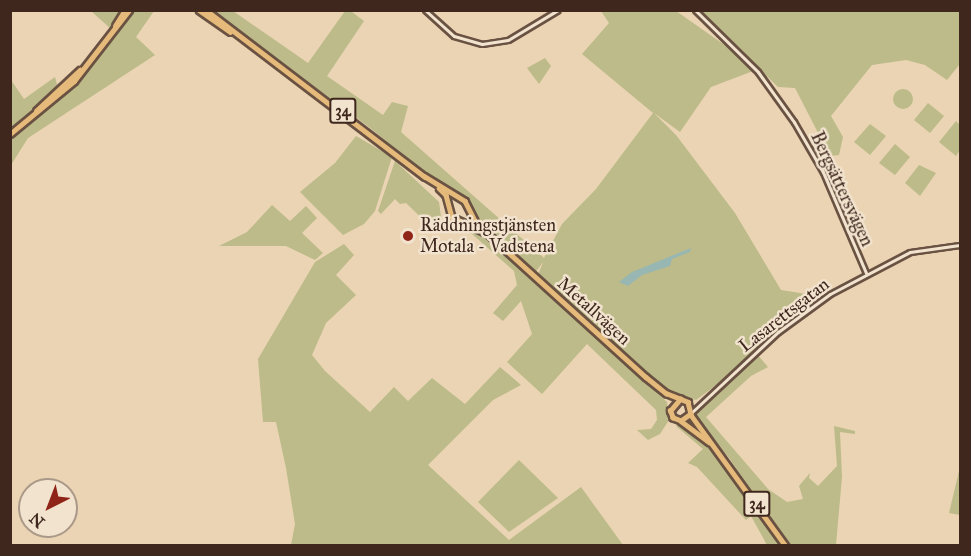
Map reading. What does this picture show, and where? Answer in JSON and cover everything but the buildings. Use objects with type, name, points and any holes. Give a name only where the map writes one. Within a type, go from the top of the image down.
[{"type":"main road","points":[[10,132],[83,67],[127,10]]},
{"type":"main road","name":"34","points":[[199,10],[258,50]]},
{"type":"main road","name":"34","points":[[206,10],[445,193],[449,213],[461,221]]},
{"type":"main road","name":"34","points":[[424,176],[460,198],[469,206],[470,213]]},
{"type":"main road","points":[[449,204],[460,198]]},
{"type":"main road","points":[[461,221],[470,213]]},
{"type":"main road","name":"Metallvägen","points":[[470,213],[474,221],[646,377],[672,405]]},
{"type":"main road","name":"Metallvägen","points":[[461,221],[496,240]]},
{"type":"main road","name":"Metallvägen","points":[[646,377],[680,399]]},
{"type":"main road","points":[[672,405],[680,399]]},
{"type":"main road","name":"34","points":[[680,399],[689,403],[691,413],[786,546]]},
{"type":"main road","name":"34","points":[[672,405],[671,414],[696,429],[728,462]]},
{"type":"main road","points":[[681,421],[691,413]]},
{"type":"street","points":[[425,10],[454,36],[482,45],[508,40],[558,10]]},
{"type":"street","name":"Bergsättersvägen","points":[[695,10],[746,60],[788,112],[823,172],[866,273]]},
{"type":"street","name":"Lasarettsgatan","points":[[691,413],[788,324],[866,273],[917,250],[960,245]]},
{"type":"street","points":[[689,403],[702,401]]},
{"type":"shaded area","points":[[91,11],[121,11],[111,29]]},
{"type":"shaded area","points":[[131,11],[154,11],[136,37],[155,55],[28,138],[11,165],[11,136],[80,78]]},
{"type":"shaded area","points":[[211,11],[233,11],[308,63],[345,11],[352,12],[364,21],[327,76],[383,115],[392,102],[408,106],[401,132],[544,258],[562,224],[596,189],[653,113],[582,54],[609,23],[601,11],[676,11],[726,46],[753,71],[711,87],[680,132],[654,113],[676,135],[735,213],[781,290],[806,294],[815,304],[756,353],[768,367],[751,376],[706,417],[768,489],[787,502],[803,499],[799,486],[810,473],[809,478],[818,486],[837,466],[834,426],[855,431],[855,434],[840,432],[842,477],[836,545],[767,545],[751,516],[746,520],[697,467],[688,463],[703,449],[676,426],[679,423],[698,433],[719,455],[773,528],[730,459],[694,416],[731,374],[696,400],[664,389],[538,275],[543,262],[535,273],[476,221],[465,199],[433,180],[369,127]]},
{"type":"shaded area","points":[[700,11],[960,11],[960,64],[947,80],[925,65],[906,60],[872,65],[831,116],[843,137],[839,155],[830,156],[795,88],[778,87]]},
{"type":"shaded area","points":[[545,58],[551,66],[539,84],[527,68]]},
{"type":"shaded area","points":[[55,77],[58,88],[11,129],[11,80],[24,99]]},
{"type":"shaded area","points":[[899,89],[907,89],[913,95],[913,103],[907,109],[899,109],[893,103],[893,95]]},
{"type":"shaded area","points":[[928,103],[944,116],[930,133],[914,120]]},
{"type":"shaded area","points":[[956,121],[960,125],[960,150],[956,156],[939,142]]},
{"type":"shaded area","points":[[870,124],[886,136],[870,155],[854,142]]},
{"type":"shaded area","points":[[356,136],[392,157],[375,211],[364,224],[343,235],[300,192],[335,163]]},
{"type":"shaded area","points":[[895,144],[910,157],[895,175],[879,163]]},
{"type":"shaded area","points":[[395,161],[439,202],[442,224],[435,231],[406,203],[400,204],[395,199],[381,214],[378,211]]},
{"type":"shaded area","points":[[919,165],[936,173],[920,196],[905,183]]},
{"type":"shaded area","points":[[272,205],[290,221],[306,206],[317,218],[302,233],[323,253],[315,260],[286,246],[219,246],[247,232]]},
{"type":"shaded area","points":[[456,224],[478,232],[506,253],[667,402],[669,420],[660,434],[648,440],[637,430],[651,429],[657,420],[656,410],[587,344],[542,394],[507,362],[532,334],[521,301],[503,321],[493,313],[517,285],[514,271],[472,234],[449,227]]},
{"type":"shaded area","points":[[344,244],[354,255],[336,275],[356,295],[326,323],[312,355],[325,371],[370,412],[394,387],[408,401],[432,378],[465,404],[500,367],[521,385],[493,400],[428,465],[509,540],[581,487],[623,545],[291,545],[295,524],[286,468],[276,422],[263,422],[258,359],[315,262]]},
{"type":"shaded area","points":[[519,460],[558,498],[509,532],[478,502]]},
{"type":"shaded area","points":[[960,467],[960,515],[949,513]]},
{"type":"water","points":[[691,248],[690,252],[672,259],[670,266],[642,275],[628,286],[619,282],[632,272]]},
{"type":"place","name":"Räddningstjänsten Motala - Vadstena","points":[[408,236]]}]
